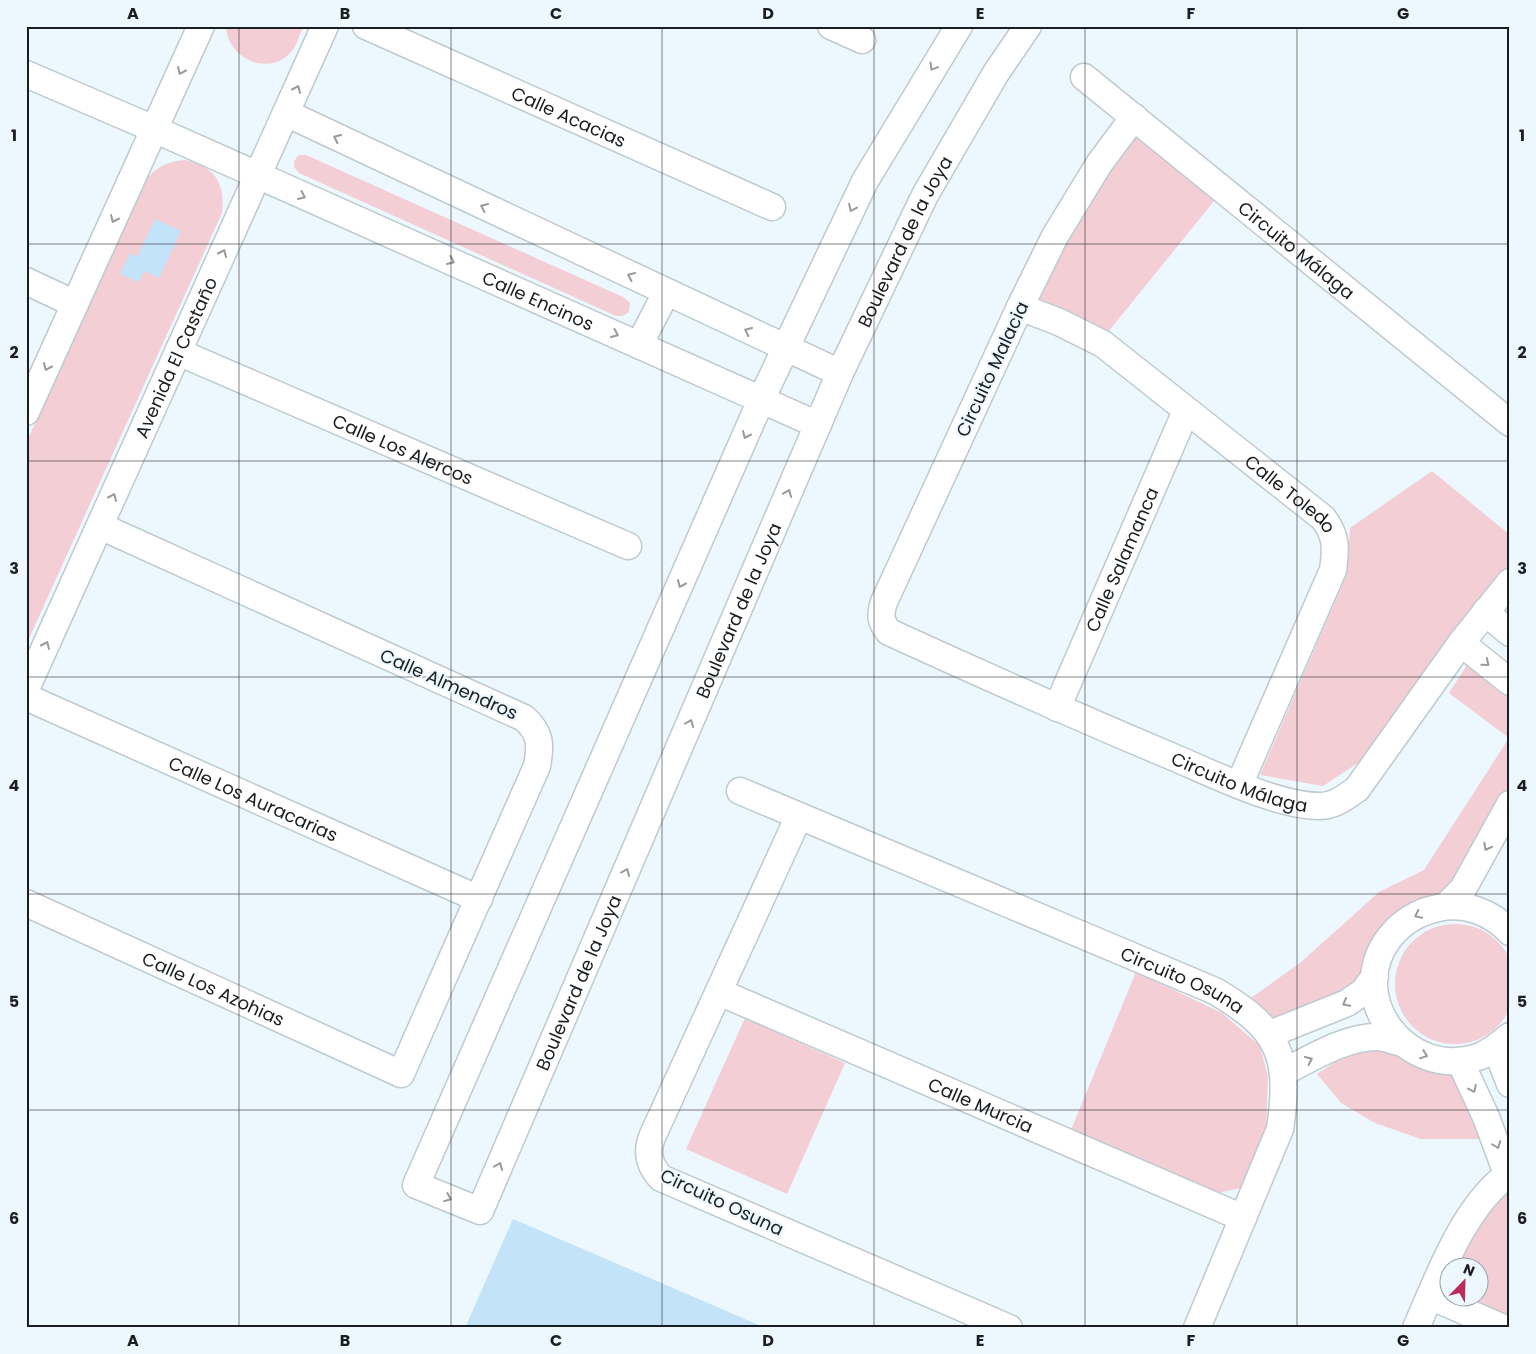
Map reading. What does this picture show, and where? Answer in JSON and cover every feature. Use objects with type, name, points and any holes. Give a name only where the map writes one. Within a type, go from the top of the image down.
[{"type":"street","points":[[26,412],[201,26]]},
{"type":"street","name":"Avenida El Castaño","points":[[26,689],[325,26]]},
{"type":"street","name":"Calle Acacias","points":[[366,26],[772,207]]},
{"type":"street","points":[[831,26],[862,40]]},
{"type":"street","points":[[762,400],[865,182],[959,26]]},
{"type":"street","name":"Boulevard de la Joya","points":[[762,400],[416,1185],[480,1211],[840,373],[925,195],[996,73],[1028,26]]},
{"type":"street","name":"Calle Encinos","points":[[26,74],[154,129],[818,425]]},
{"type":"street","name":"Circuito Málaga","points":[[1084,77],[1510,423]]},
{"type":"street","points":[[286,113],[666,293],[840,373]]},
{"type":"street","name":"Circuito Malacia","points":[[889,632],[881,618],[884,602],[1020,307],[1055,236],[1099,164],[1134,118]]},
{"type":"street","points":[[26,281],[76,304]]},
{"type":"street","points":[[639,345],[666,293]]},
{"type":"street","name":"Calle Toledo","points":[[1020,307],[1059,322],[1103,344],[1324,518],[1331,528],[1336,540],[1333,570],[1239,785]]},
{"type":"street","name":"Calle Los Alercos","points":[[178,352],[628,546]]},
{"type":"street","name":"Calle Salamanca","points":[[1057,708],[1186,411]]},
{"type":"street","name":"Calle Almendros","points":[[100,526],[524,718],[534,727],[539,735],[541,747],[537,766],[401,1074]]},
{"type":"street","name":"Circuito Málaga","points":[[889,632],[1057,708],[1239,785],[1294,803],[1321,806],[1339,802],[1357,789],[1461,643],[1510,582]]},
{"type":"street","points":[[1485,612],[1510,633]]},
{"type":"street","points":[[1461,643],[1510,682]]},
{"type":"street","name":"Calle Los Auracarias","points":[[26,697],[479,899]]},
{"type":"street","name":"Circuito Osuna","points":[[740,791],[1215,991],[1246,1010],[1270,1034],[1284,1072],[1285,1097],[1280,1129],[1197,1328]]},
{"type":"street","points":[[1446,906],[1462,889],[1510,804]]},
{"type":"street","name":"Circuito Osuna","points":[[799,816],[652,1137],[648,1148],[653,1169],[661,1178],[1010,1328]]},
{"type":"street","name":"Calle Los Azohias","points":[[26,903],[401,1074]]},
{"type":"street","points":[[1507,920],[1475,909],[1446,906],[1428,910],[1412,917],[1398,928],[1382,950],[1375,976],[1375,994],[1380,1012],[1389,1029],[1402,1042],[1426,1056],[1439,1060],[1460,1061],[1479,1057],[1503,1042],[1510,1084]]},
{"type":"street","points":[[1270,1034],[1347,1004],[1363,992],[1375,976]]},
{"type":"street","name":"Calle Murcia","points":[[719,992],[1244,1218]]},
{"type":"street","points":[[1284,1072],[1334,1048],[1362,1039],[1379,1037],[1402,1042]]},
{"type":"street","points":[[1416,1328],[1450,1252],[1479,1204],[1509,1173],[1460,1061]]},
{"type":"street","points":[[1430,1296],[1503,1328]]},
{"type":"shaded area","points":[[226,26],[303,26],[292,51],[283,59],[273,63],[262,64],[242,56],[234,48],[228,38]]},
{"type":"shaded area","points":[[1135,130],[1214,201],[1108,332],[1035,299],[1068,234]]},
{"type":"shaded area","points":[[299,155],[306,155],[623,297],[630,303],[629,312],[623,316],[616,316],[299,173],[294,167],[294,161]]},
{"type":"shaded area","points":[[186,160],[204,167],[216,178],[222,193],[222,213],[26,645],[26,443],[148,177],[165,164]]},
{"type":"shaded area","points":[[1432,471],[1510,535],[1510,563],[1364,759],[1323,786],[1260,775],[1347,574],[1350,528]]},
{"type":"shaded area","points":[[1469,662],[1510,693],[1510,791],[1490,819],[1461,877],[1355,991],[1271,1025],[1248,1000],[1300,963],[1379,892],[1424,870],[1509,738],[1449,693]]},
{"type":"shaded area","points":[[1455,924],[1478,929],[1488,934],[1497,942],[1505,951],[1510,961],[1515,984],[1510,1007],[1505,1017],[1497,1026],[1488,1034],[1478,1039],[1455,1044],[1432,1039],[1422,1034],[1413,1026],[1405,1017],[1400,1007],[1395,984],[1400,961],[1405,951],[1413,942],[1422,934],[1432,929]]},
{"type":"shaded area","points":[[1136,972],[1222,1013],[1260,1046],[1268,1077],[1266,1129],[1241,1188],[1213,1194],[1071,1130]]},
{"type":"shaded area","points":[[745,1018],[845,1063],[787,1194],[686,1149]]},
{"type":"shaded area","points":[[1380,1044],[1459,1071],[1486,1139],[1421,1139],[1375,1123],[1341,1103],[1317,1074],[1357,1048]]},
{"type":"shaded area","points":[[1510,1183],[1510,1319],[1481,1306],[1488,1306],[1488,1256],[1460,1256],[1470,1236]]},
{"type":"building","points":[[155,219],[181,231],[159,278],[144,271],[139,282],[120,274],[130,253],[137,257]]},
{"type":"building","points":[[513,1219],[766,1328],[465,1328]]}]
